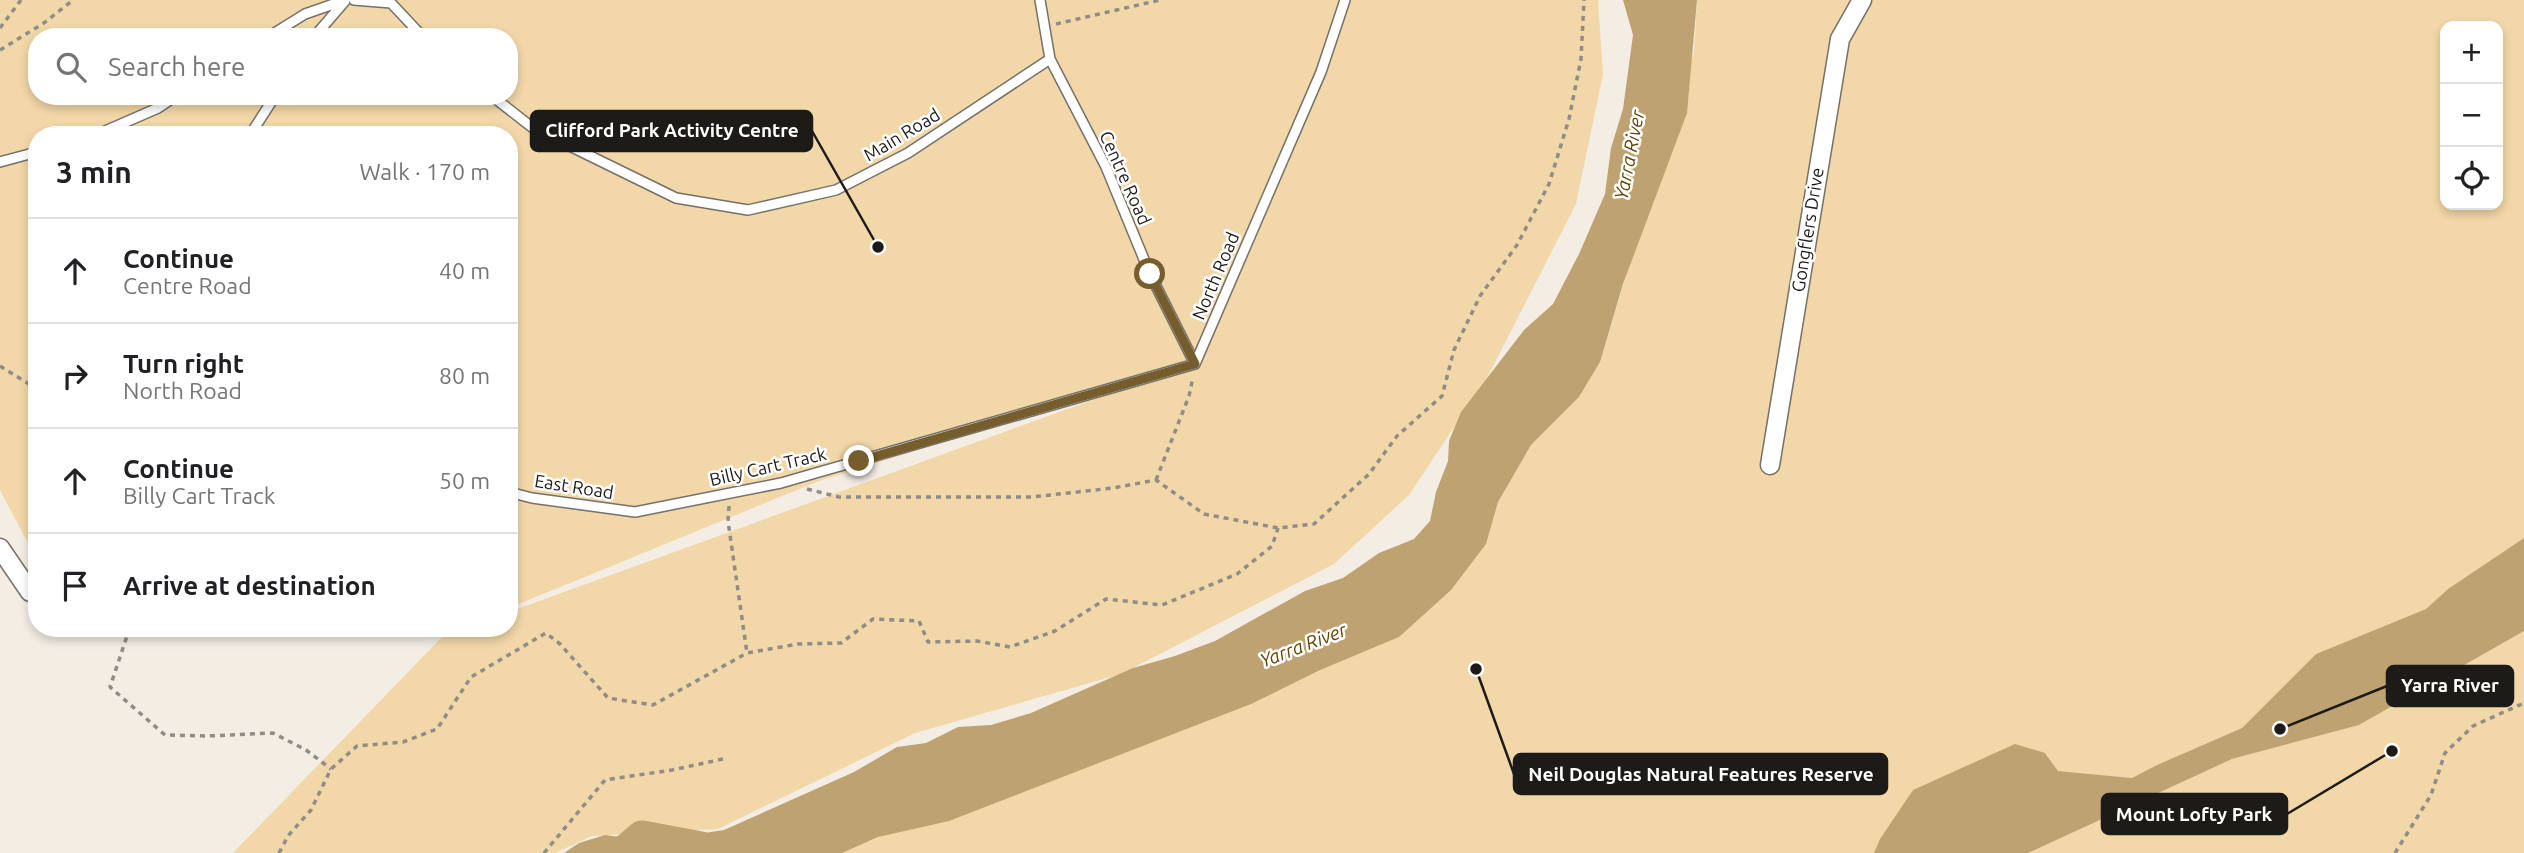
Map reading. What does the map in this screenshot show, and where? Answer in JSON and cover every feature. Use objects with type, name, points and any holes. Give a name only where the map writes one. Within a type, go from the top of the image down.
[{"type":"street","name":"Gongflers Drive","points":[[1770,465],[1840,39],[1862,0]]},
{"type":"street","points":[[0,548],[28,589]]},
{"type":"lane","points":[[282,28],[305,14],[345,0]]},
{"type":"lane","points":[[322,28],[345,0]]},
{"type":"lane","points":[[354,0],[391,1],[415,28]]},
{"type":"lane","name":"Centre Road","points":[[1040,0],[1050,59],[1106,167],[1150,274],[1195,364]]},
{"type":"lane","name":"North Road","points":[[1195,364],[1321,72],[1345,0]]},
{"type":"lane","name":"Main Road","points":[[504,105],[533,128],[676,198],[748,209],[836,190],[908,153],[1050,59]]},
{"type":"lane","points":[[117,126],[162,105]]},
{"type":"lane","points":[[256,126],[269,105]]},
{"type":"lane","points":[[0,162],[28,154]]},
{"type":"lane","name":"Billy Cart Track","points":[[635,512],[781,483],[1195,364]]},
{"type":"lane","name":"East Road","points":[[518,494],[635,512]]},
{"type":"path","points":[[0,28],[21,0]]},
{"type":"path","points":[[36,28],[73,0]]},
{"type":"path","points":[[1044,27],[1160,0]]},
{"type":"path","points":[[781,483],[839,497],[1032,497],[1156,480],[1204,514],[1278,528],[1314,524],[1369,474],[1397,436],[1442,396],[1454,350],[1480,296],[1517,246],[1549,184],[1569,119],[1581,59],[1584,0]]},
{"type":"path","points":[[0,50],[28,33]]},
{"type":"path","points":[[1156,480],[1189,396],[1195,364]]},
{"type":"path","points":[[0,366],[28,383]]},
{"type":"path","points":[[729,493],[728,521],[747,653]]},
{"type":"path","points":[[279,853],[288,836],[311,810],[331,769],[357,746],[403,742],[437,729],[471,677],[546,633],[608,698],[653,705],[747,653],[798,644],[841,642],[873,619],[919,621],[928,642],[976,641],[1010,647],[1055,631],[1107,599],[1162,605],[1237,574],[1272,546],[1278,528]]},
{"type":"path","points":[[127,637],[110,687],[165,735],[273,733],[306,750],[331,769]]},
{"type":"path","points":[[2395,853],[2431,795],[2445,753],[2473,726],[2524,703]]},
{"type":"path","points":[[544,853],[605,780],[723,759]]},
{"type":"shaded area","points":[[0,0],[1598,0],[1603,74],[1576,204],[1488,376],[1409,495],[1334,564],[1121,674],[915,733],[718,829],[592,836],[555,853],[233,853],[442,637],[518,637],[518,609],[1189,365],[819,481],[518,604],[518,126],[28,126],[28,543],[0,490]]},
{"type":"shaded area","points":[[1697,0],[2524,0],[2524,538],[2448,589],[2426,609],[2316,654],[2242,728],[2132,778],[2058,771],[2045,753],[1913,790],[1874,853],[841,853],[970,798],[1494,515],[1498,502],[1531,445],[1579,397],[1600,362],[1694,51]]},
{"type":"shaded area","points":[[2524,631],[2524,853],[2028,853],[2232,759],[2359,725]]},
{"type":"water","points":[[1623,0],[1697,0],[1687,113],[1623,284],[1600,362],[1579,397],[1531,445],[1498,502],[1486,544],[1451,590],[1399,637],[1320,670],[1251,704],[949,821],[878,837],[842,853],[564,853],[579,843],[605,835],[651,841],[724,830],[854,772],[897,747],[926,743],[958,727],[991,725],[1031,713],[1133,668],[1215,641],[1305,591],[1343,578],[1379,553],[1414,539],[1430,521],[1436,492],[1448,461],[1449,441],[1461,412],[1524,330],[1553,304],[1579,254],[1605,194],[1611,148],[1623,109],[1633,35]]},
{"type":"water","points":[[2524,538],[2524,631],[2359,725],[2232,759],[2028,853],[1874,853],[1880,839],[1913,790],[2015,744],[2045,753],[2058,771],[2132,778],[2242,728],[2316,654],[2426,609],[2448,589]]},
{"type":"waterway","name":"Yarra River","points":[[623,853],[642,837],[701,848]]},
{"type":"place","name":"Clifford Park Activity Centre","points":[[878,247]]},
{"type":"place","name":"Neil Douglas Natural Features Reserve","points":[[1476,669]]},
{"type":"place","name":"Yarra River","points":[[2280,729]]},
{"type":"place","name":"Mount Lofty Park","points":[[2392,751]]},
{"type":"route","points":[[859,461],[1195,364],[1150,274]]}]
